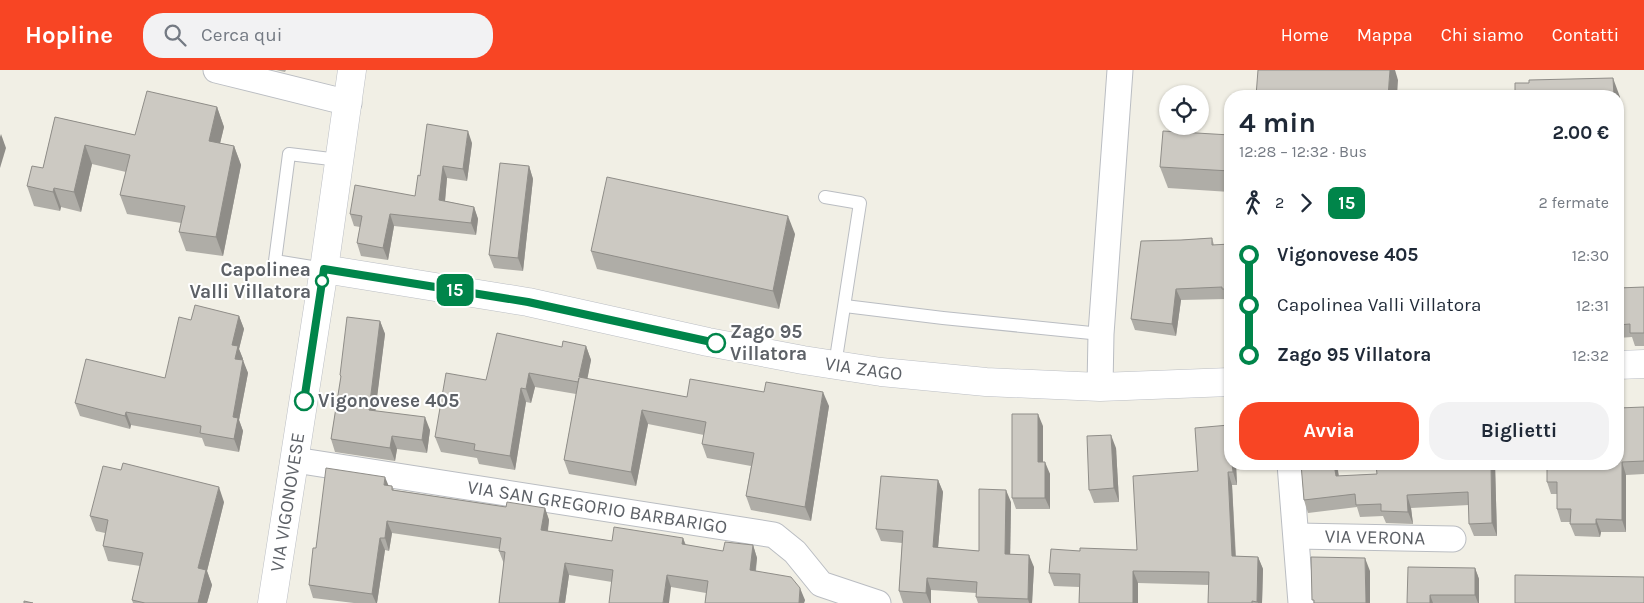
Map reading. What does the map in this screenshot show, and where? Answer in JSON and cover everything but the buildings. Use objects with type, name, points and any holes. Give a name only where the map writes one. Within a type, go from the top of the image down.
[{"type":"street","points":[[216,70],[349,103]]},
{"type":"street","name":"VIA VIGONOVESE","points":[[272,603],[349,103],[352,70]]},
{"type":"street","points":[[1100,387],[1101,334],[1120,70]]},
{"type":"street","name":"VIA ZAGO","points":[[324,269],[528,302],[708,342],[881,372],[986,382],[1100,387],[1224,382]]},
{"type":"street","points":[[1624,365],[1644,364]]},
{"type":"street","name":"VIA SAN GREGORIO BARBARIGO","points":[[295,460],[774,535],[795,552],[821,584],[878,603]]},
{"type":"street","name":"VIA VERONA","points":[[1291,470],[1301,603]]},
{"type":"street","name":"VIA VERONA","points":[[1297,536],[1453,539]]},
{"type":"lane","points":[[324,269],[275,261],[289,154],[340,160]]},
{"type":"lane","points":[[825,197],[860,203],[835,365]]},
{"type":"lane","points":[[845,306],[1101,334]]},
{"type":"bus line","name":"15","points":[[304,401],[324,269],[528,302],[716,343]]},
{"type":"place","name":"Capolinea Valli Villatora","points":[[322,281]]},
{"type":"place","name":"Zago 95 Villatora","points":[[716,343]]},
{"type":"place","name":"Vigonovese 405","points":[[304,401]]}]
